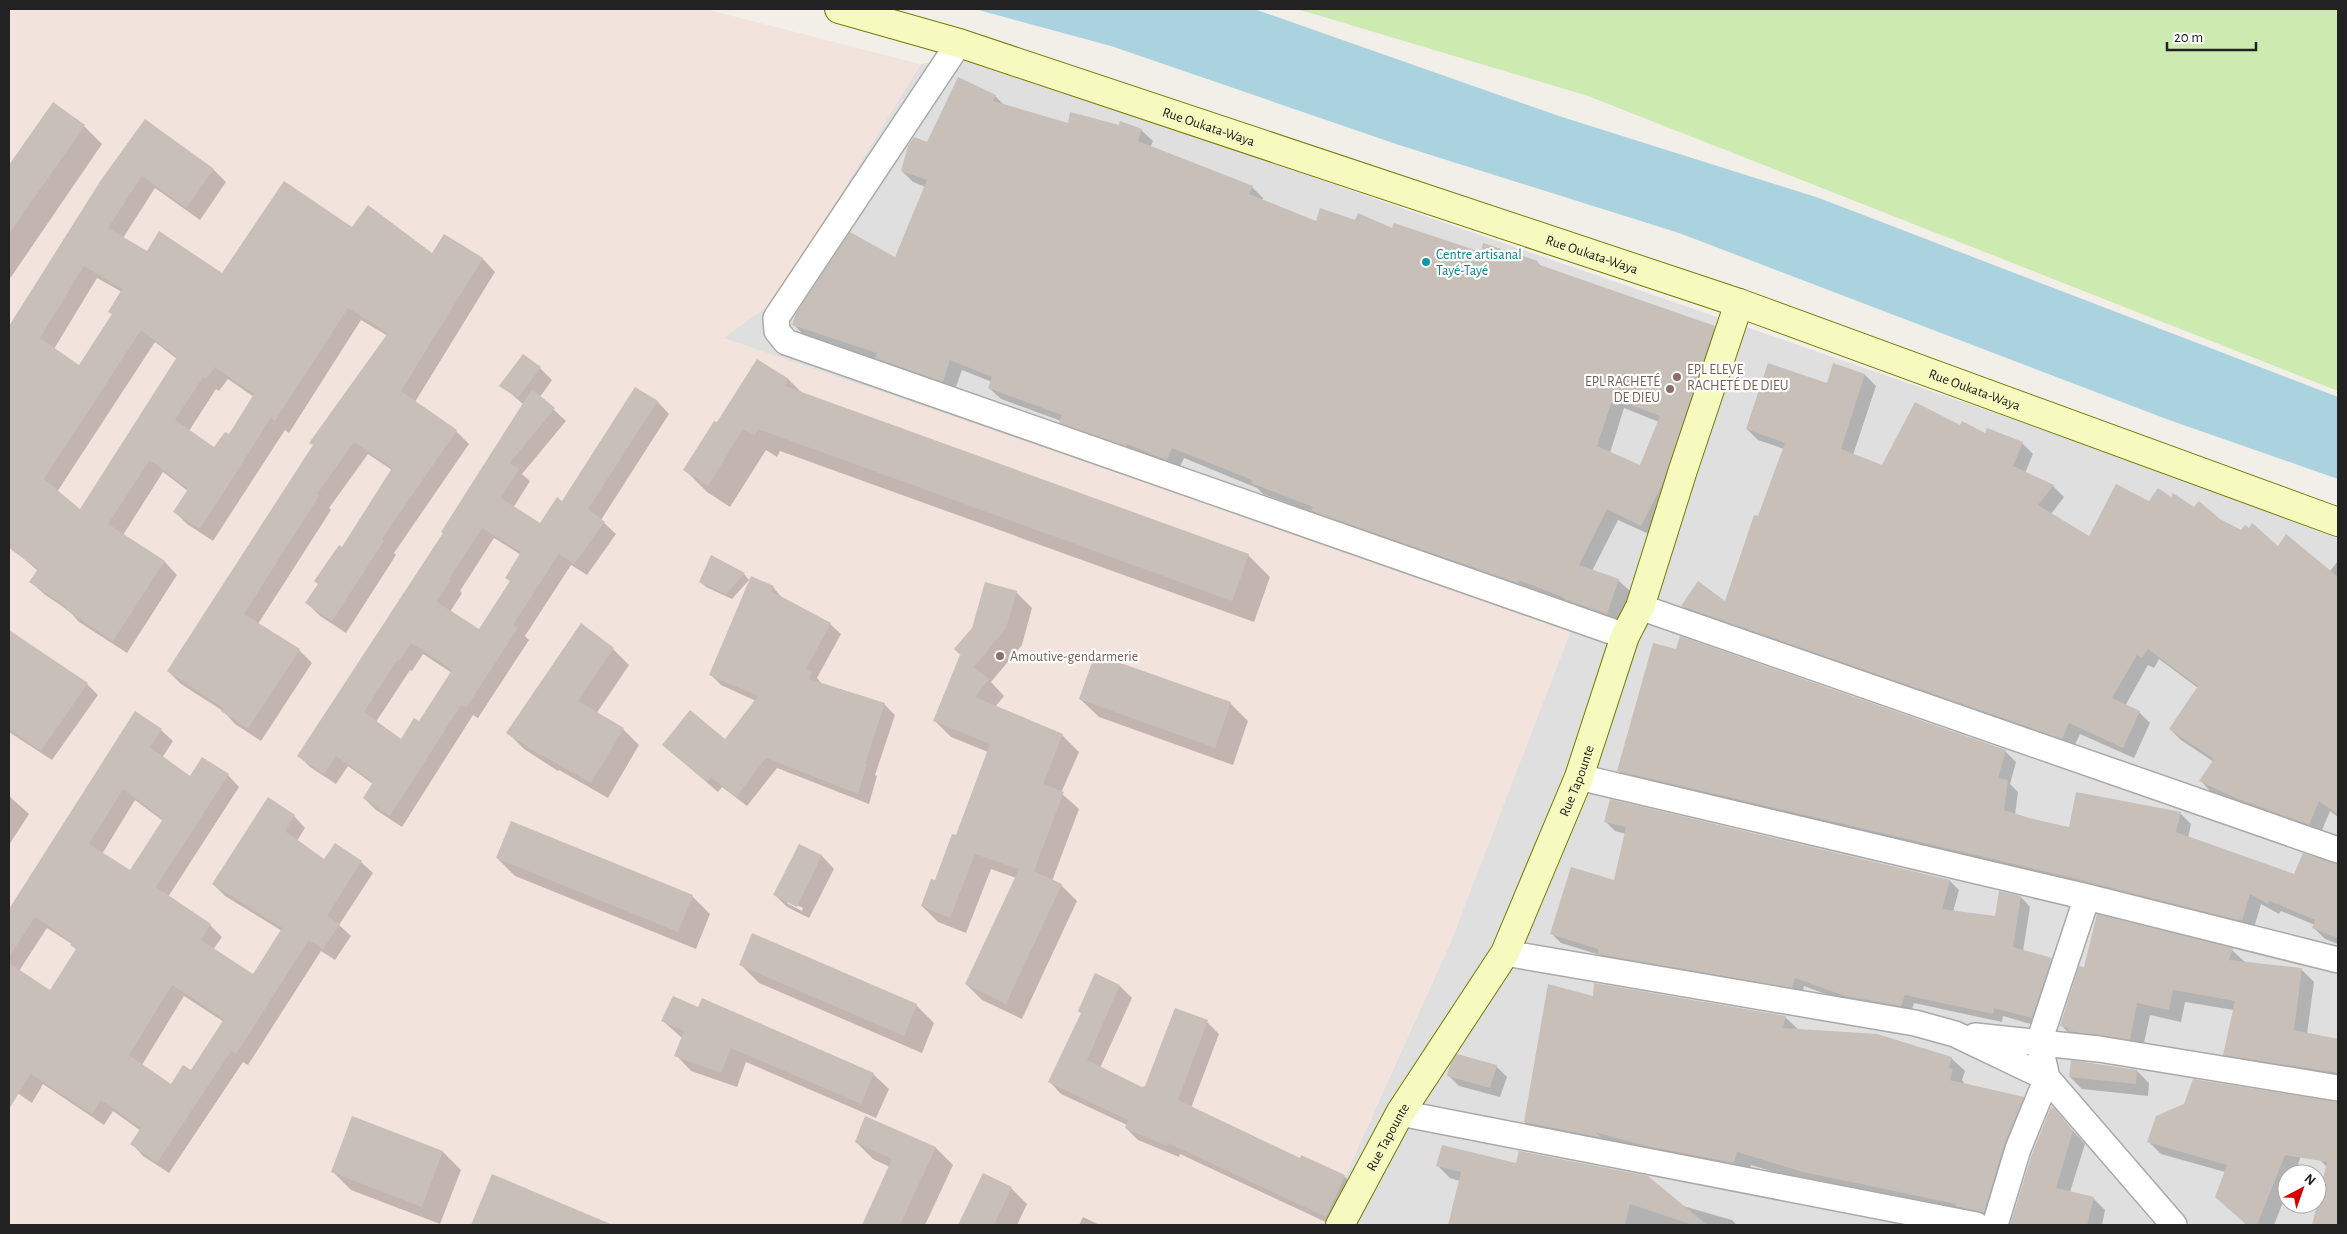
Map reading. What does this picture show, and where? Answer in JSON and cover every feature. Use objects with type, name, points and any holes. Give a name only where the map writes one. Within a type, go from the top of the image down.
[{"type":"street","name":"Rue Oukata-Waya","points":[[840,9],[959,43],[1739,302],[2338,522]]},
{"type":"street","points":[[959,43],[776,318],[777,331],[786,342],[1626,636]]},
{"type":"street","name":"Rue Tapounte","points":[[1340,1225],[1400,1114],[1505,953],[1579,777],[1626,636],[1640,607],[1686,460],[1739,302]]},
{"type":"street","points":[[1640,607],[2338,850]]},
{"type":"street","points":[[1579,777],[2087,897],[2338,960]]},
{"type":"street","points":[[1995,1225],[2018,1149],[2048,1078],[2039,1042],[2087,897]]},
{"type":"street","points":[[1505,953],[1915,1023],[1955,1034],[2100,1049],[2338,1088]]},
{"type":"street","points":[[1955,1034],[2048,1078],[2174,1225]]},
{"type":"street","points":[[1400,1114],[1976,1225]]},
{"type":"shaded area","points":[[9,9],[705,9],[921,64],[776,300],[724,338],[1572,628],[1452,939],[1323,1225],[9,1225]]},
{"type":"shaded area","points":[[966,57],[2338,532],[2338,1225],[1323,1225],[1452,939],[723,338],[921,64]]},
{"type":"green space","points":[[1297,9],[2338,9],[2338,391],[1588,96]]},
{"type":"water","points":[[975,9],[1254,9],[1562,117],[1819,198],[2338,397],[2338,479],[2169,420],[1679,233],[1399,145],[1111,46]]},
{"type":"building","points":[[958,77],[996,95],[993,101],[1068,123],[1070,112],[1119,125],[1120,121],[1142,129],[1138,141],[1253,186],[1249,194],[1316,221],[1320,208],[1355,220],[1358,213],[1392,228],[1394,223],[1481,252],[1483,243],[1538,261],[1537,264],[1715,326],[1663,483],[1641,526],[1607,509],[1579,565],[1619,579],[1607,614],[1564,599],[1519,580],[1518,583],[1311,511],[1313,507],[1251,483],[1252,480],[1172,448],[1167,460],[1127,444],[1126,446],[1059,423],[1062,415],[988,388],[992,377],[950,360],[943,382],[875,358],[877,353],[792,325],[796,313],[850,232],[895,257],[927,180],[901,171],[908,146],[914,137],[927,142]],"holes":[[[1613,398],[1660,416],[1640,465],[1597,446]]]},
{"type":"building","points":[[53,102],[85,125],[9,234],[9,165]]},
{"type":"building","points":[[145,119],[214,169],[186,208],[142,176],[108,228],[147,251],[159,231],[222,273],[284,181],[352,227],[368,205],[432,253],[444,234],[483,258],[401,391],[457,430],[382,539],[384,541],[332,621],[305,603],[318,584],[314,581],[339,545],[342,547],[392,468],[354,442],[317,494],[319,496],[244,614],[300,649],[248,729],[221,711],[223,708],[167,671],[313,445],[309,443],[388,333],[348,308],[275,421],[271,418],[200,529],[173,512],[188,489],[150,460],[108,524],[165,561],[113,641],[29,582],[38,569],[9,548],[9,326],[101,180]],"holes":[[[84,266],[122,289],[108,312],[112,314],[79,365],[40,338]],[[141,330],[177,357],[80,509],[44,479]],[[215,367],[254,394],[229,434],[225,432],[214,447],[175,420],[203,377],[206,379]]]},
{"type":"building","points":[[523,354],[541,367],[518,398],[499,386]]},
{"type":"building","points":[[757,359],[789,379],[785,386],[1249,554],[1232,601],[758,429],[754,436],[743,429],[708,486],[683,470],[714,421],[717,422]]},
{"type":"building","points":[[1768,363],[1827,383],[1833,363],[1865,374],[1841,449],[1882,465],[1915,402],[1960,425],[1962,421],[1985,433],[1987,428],[2023,442],[2013,466],[2054,485],[2038,505],[2089,536],[2116,484],[2149,501],[2158,488],[2171,497],[2173,493],[2194,507],[2199,501],[2220,519],[2241,530],[2245,525],[2249,528],[2252,523],[2278,546],[2286,534],[2338,577],[2338,814],[2319,801],[2309,825],[2233,797],[2199,781],[2214,759],[2169,729],[2198,686],[2148,649],[2142,658],[2137,655],[2112,698],[2140,711],[2123,748],[2069,723],[2062,739],[1681,606],[1698,581],[1725,601],[1754,515],[1758,516],[1785,443],[1746,429]]},
{"type":"building","points":[[635,387],[658,401],[588,509],[605,522],[574,564],[559,554],[513,625],[518,628],[466,708],[461,705],[390,816],[363,798],[373,782],[336,756],[324,774],[297,756],[443,533],[441,532],[532,389],[555,408],[510,463],[519,469],[501,498],[540,523],[557,497],[562,501]],"holes":[[[482,528],[521,552],[505,578],[510,581],[479,629],[437,602],[451,580],[449,579]],[[411,643],[452,670],[419,721],[414,718],[401,739],[364,712],[398,659],[400,661]]]},
{"type":"building","points":[[711,555],[745,573],[726,594],[699,582]]},
{"type":"building","points":[[751,576],[774,586],[771,591],[831,623],[806,669],[812,671],[809,679],[885,703],[865,764],[867,764],[858,794],[766,758],[736,797],[711,777],[707,782],[662,745],[690,710],[725,739],[758,696],[709,675]]},
{"type":"building","points":[[985,582],[1017,591],[1006,628],[974,667],[989,679],[975,697],[1063,734],[1043,784],[1064,792],[1034,871],[1062,884],[1006,1004],[965,984],[1019,869],[975,854],[950,918],[921,906],[931,879],[935,880],[952,834],[956,835],[990,744],[933,721],[960,655],[969,663],[954,649],[972,628]]},
{"type":"building","points":[[581,623],[614,648],[578,701],[624,728],[591,783],[541,756],[506,733]]},
{"type":"building","points":[[9,630],[88,683],[41,751],[9,729]]},
{"type":"building","points":[[1680,636],[2006,750],[1998,778],[2008,780],[2004,810],[2036,820],[2069,827],[2076,792],[2181,812],[2176,832],[2294,874],[2303,853],[2338,864],[2338,938],[2312,928],[2315,920],[2270,901],[2268,904],[2250,894],[2242,921],[2073,878],[1617,771],[1653,643],[1676,649]]},
{"type":"building","points":[[1095,654],[1231,702],[1215,748],[1079,699]]},
{"type":"building","points":[[135,711],[162,729],[150,747],[190,776],[202,757],[229,774],[156,887],[211,924],[201,940],[253,974],[282,928],[212,884],[268,797],[295,815],[285,831],[324,859],[335,843],[362,861],[327,916],[340,924],[323,949],[309,940],[236,1054],[231,1051],[157,1163],[130,1144],[141,1128],[101,1100],[92,1114],[31,1074],[9,1109],[9,963],[50,990],[76,949],[70,945],[72,942],[35,917],[9,957],[9,909]],"holes":[[[123,789],[163,819],[130,870],[89,844]],[[172,985],[224,1019],[191,1070],[183,1065],[171,1084],[129,1055]]]},
{"type":"building","points":[[1610,799],[1950,880],[1942,909],[1995,916],[1999,891],[2021,896],[2013,947],[2052,958],[2032,1018],[1994,1008],[1993,1014],[1905,995],[1901,1006],[1845,996],[1795,978],[1792,988],[1598,954],[1598,949],[1550,934],[1571,867],[1614,880],[1626,827],[1604,822]]},
{"type":"building","points":[[511,821],[693,895],[678,932],[496,858]]},
{"type":"building","points":[[799,844],[822,855],[797,907],[773,895]]},
{"type":"building","points":[[2097,914],[2233,948],[2229,960],[2302,968],[2294,1030],[2338,1039],[2338,1073],[2223,1055],[2235,1001],[2173,990],[2169,1010],[2137,1003],[2130,1040],[2068,1031],[2068,1028],[2060,1026],[2079,966],[2084,967]]},
{"type":"building","points":[[752,933],[917,1004],[904,1036],[739,965]]},
{"type":"building","points":[[1095,973],[1120,985],[1087,1060],[1142,1087],[1145,1086],[1175,1008],[1208,1020],[1178,1100],[1300,1158],[1301,1155],[1345,1175],[1326,1217],[1168,1143],[1167,1146],[1125,1128],[1128,1120],[1048,1082],[1081,1013],[1078,1011]]},
{"type":"building","points":[[1594,983],[1786,1016],[1783,1028],[1877,1034],[1952,1057],[1949,1068],[1953,1069],[1950,1080],[2024,1097],[2004,1145],[1984,1213],[1956,1206],[1956,1204],[1803,1172],[1737,1152],[1734,1163],[1646,1146],[1595,1132],[1602,1138],[1524,1122],[1548,984],[1593,996]]},
{"type":"building","points":[[673,996],[698,1007],[702,998],[874,1073],[861,1104],[731,1048],[721,1073],[674,1056],[684,1031],[661,1021]]},
{"type":"building","points":[[1457,1054],[1497,1065],[1490,1088],[1447,1076],[1450,1065]]},
{"type":"building","points":[[2071,1060],[2137,1070],[2136,1084],[2069,1077]]},
{"type":"building","points":[[2193,1079],[2338,1102],[2338,1225],[2312,1225],[2315,1214],[2327,1214],[2327,1162],[2285,1155],[2281,1164],[2277,1164],[2277,1175],[2257,1225],[2247,1225],[2215,1197],[2227,1165],[2147,1142],[2156,1116],[2184,1104]]},
{"type":"building","points":[[2051,1107],[2055,1109],[2073,1131],[2056,1188],[2094,1197],[2087,1225],[2010,1225],[2032,1154]]},
{"type":"building","points":[[352,1116],[443,1151],[422,1207],[331,1172]]},
{"type":"building","points":[[865,1116],[936,1147],[900,1225],[862,1225],[892,1159],[855,1142]]},
{"type":"building","points":[[1442,1145],[1516,1163],[1519,1151],[1648,1176],[1707,1225],[1693,1225],[1630,1204],[1625,1225],[1448,1225],[1461,1172],[1436,1166]]},
{"type":"building","points":[[983,1173],[1012,1187],[994,1225],[958,1225]]},
{"type":"building","points":[[492,1174],[613,1225],[471,1225]]},
{"type":"place","name":"Centre artisanal Tayé-Tayé","points":[[1426,262]]},
{"type":"place","name":"EPL ELEVE RACHETÉ DE DIEU","points":[[1677,377]]},
{"type":"place","name":"EPL RACHETÉ DE DIEU","points":[[1670,389]]},
{"type":"place","name":"Amoutive-gendarmerie","points":[[1000,656]]}]
